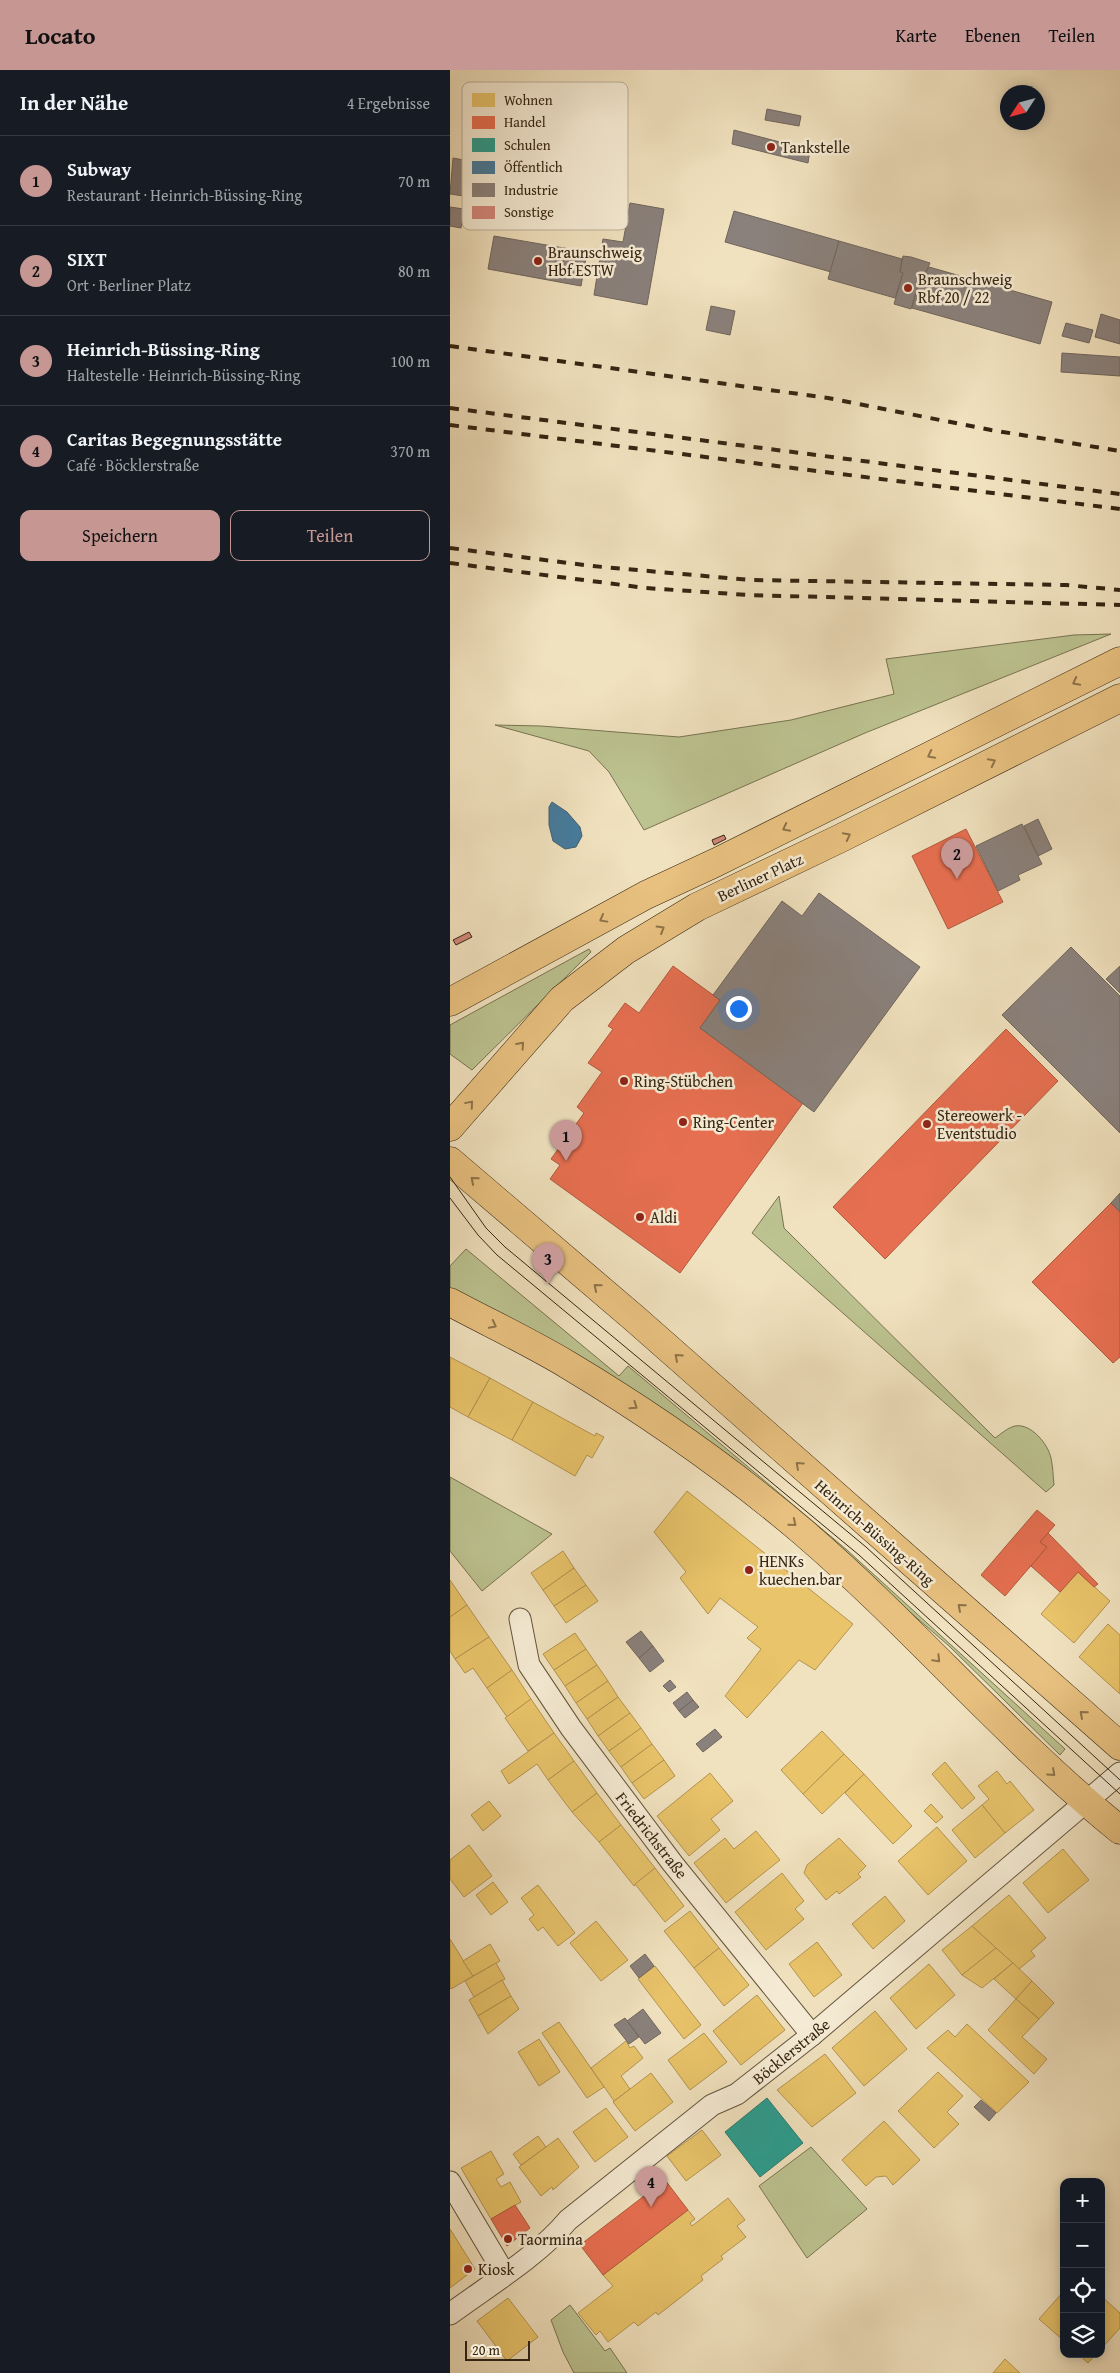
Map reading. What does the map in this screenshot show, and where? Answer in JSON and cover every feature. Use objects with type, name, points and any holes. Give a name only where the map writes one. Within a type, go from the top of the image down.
[{"type":"main road","name":"Berliner Platz","points":[[450,1002],[646,895],[717,862],[1120,661]]},
{"type":"main road","name":"Berliner Platz","points":[[450,1127],[562,999],[626,950],[697,907],[841,838],[1120,698]]},
{"type":"main road","name":"Heinrich-Büssing-Ring","points":[[450,1160],[634,1318],[1120,1746]]},
{"type":"main road","points":[[450,1302],[567,1364],[626,1401],[744,1484],[848,1572],[903,1624],[1006,1730],[1085,1802],[1120,1830]]},
{"type":"street","name":"Friedrichstraße","points":[[520,1619],[529,1666],[571,1728],[668,1857],[812,2035]]},
{"type":"street","name":"Böcklerstraße","points":[[450,2314],[549,2240],[568,2220],[712,2106],[737,2094],[812,2035],[1120,1772]]},
{"type":"street","points":[[450,2182],[504,2273]]},
{"type":"green space","points":[[1111,634],[865,733],[644,830],[609,772],[589,751],[495,725],[541,726],[679,737],[791,720],[894,694],[886,659],[1074,635]]},
{"type":"green space","points":[[589,949],[591,952],[472,1070],[450,1054],[450,1025]]},
{"type":"green space","points":[[779,1196],[784,1228],[995,1438],[1015,1426],[1021,1426],[1033,1431],[1043,1441],[1051,1458],[1054,1485],[1046,1492],[752,1233]]},
{"type":"green space","points":[[466,1249],[619,1376],[628,1366],[847,1550],[1065,1749],[1060,1755],[949,1646],[841,1552],[450,1291],[450,1266]]},
{"type":"green space","points":[[450,1477],[552,1534],[482,1591],[450,1551]]},
{"type":"green space","points":[[811,2147],[867,2209],[807,2258],[759,2186]]},
{"type":"green space","points":[[570,2305],[605,2351],[610,2348],[627,2373],[574,2373],[563,2352],[551,2320]]},
{"type":"building: Wohnen","points":[[450,1357],[490,1378],[468,1417],[450,1407]]},
{"type":"building: Wohnen","points":[[490,1378],[533,1402],[512,1440],[468,1417]]},
{"type":"building: Wohnen","points":[[533,1402],[595,1436],[596,1433],[604,1437],[592,1458],[587,1455],[575,1476],[512,1440]]},
{"type":"building: Wohnen","points":[[687,1491],[853,1624],[815,1670],[799,1660],[747,1718],[725,1696],[761,1649],[747,1638],[758,1627],[720,1598],[708,1614],[680,1578],[686,1572],[654,1532]]},
{"type":"building: Wohnen","points":[[563,1551],[574,1568],[543,1590],[531,1573]]},
{"type":"building: Wohnen","points":[[574,1568],[586,1585],[554,1606],[543,1590]]},
{"type":"building: Wohnen","points":[[1078,1572],[1110,1601],[1074,1643],[1041,1614]]},
{"type":"building: Wohnen","points":[[450,1580],[467,1605],[450,1617]]},
{"type":"building: Wohnen","points":[[586,1585],[598,1601],[566,1623],[554,1606]]},
{"type":"building: Wohnen","points":[[467,1605],[489,1637],[455,1659],[450,1651],[450,1617]]},
{"type":"building: Wohnen","points":[[1108,1624],[1120,1635],[1120,1694],[1079,1657]]},
{"type":"building: Wohnen","points":[[575,1633],[586,1649],[554,1670],[543,1654]]},
{"type":"building: Wohnen","points":[[489,1637],[512,1670],[487,1688],[473,1668],[465,1673],[455,1659]]},
{"type":"building: Wohnen","points":[[586,1649],[597,1665],[565,1686],[554,1670]]},
{"type":"building: Wohnen","points":[[597,1665],[608,1681],[576,1703],[565,1686]]},
{"type":"building: Wohnen","points":[[512,1670],[531,1699],[507,1717],[487,1688]]},
{"type":"building: Wohnen","points":[[608,1681],[618,1697],[587,1719],[576,1703]]},
{"type":"building: Wohnen","points":[[618,1697],[630,1713],[598,1736],[587,1719]]},
{"type":"building: Wohnen","points":[[531,1699],[554,1733],[528,1751],[505,1718]]},
{"type":"building: Wohnen","points":[[630,1713],[641,1728],[609,1751],[598,1736]]},
{"type":"building: Wohnen","points":[[641,1728],[652,1744],[621,1767],[609,1751]]},
{"type":"building: Wohnen","points":[[822,1731],[844,1754],[803,1794],[781,1770]]},
{"type":"building: Wohnen","points":[[554,1733],[574,1761],[548,1780],[537,1764],[509,1784],[501,1771]]},
{"type":"building: Wohnen","points":[[652,1744],[664,1760],[632,1783],[621,1767]]},
{"type":"building: Wohnen","points":[[844,1754],[864,1774],[822,1814],[803,1794]]},
{"type":"building: Wohnen","points":[[664,1760],[675,1776],[644,1799],[632,1783]]},
{"type":"building: Wohnen","points":[[574,1761],[597,1793],[572,1812],[548,1780]]},
{"type":"building: Wohnen","points":[[945,1762],[975,1798],[962,1809],[932,1774]]},
{"type":"building: Wohnen","points":[[997,1771],[1007,1784],[1010,1781],[1034,1810],[1005,1833],[982,1805],[989,1799],[978,1786]]},
{"type":"building: Wohnen","points":[[710,1773],[733,1801],[711,1819],[720,1830],[689,1856],[657,1816]]},
{"type":"building: Wohnen","points":[[864,1774],[912,1826],[893,1844],[845,1793]]},
{"type":"building: Wohnen","points":[[597,1793],[621,1825],[599,1842],[572,1812]]},
{"type":"building: Wohnen","points":[[489,1801],[501,1816],[483,1831],[471,1815]]},
{"type":"building: Wohnen","points":[[931,1804],[943,1817],[936,1823],[924,1811]]},
{"type":"building: Wohnen","points":[[982,1805],[1005,1833],[975,1858],[952,1830]]},
{"type":"building: Wohnen","points":[[621,1825],[655,1868],[634,1886],[599,1842]]},
{"type":"building: Wohnen","points":[[937,1827],[967,1861],[928,1895],[898,1861]]},
{"type":"building: Wohnen","points":[[756,1831],[780,1860],[726,1903],[694,1863],[725,1838],[734,1849]]},
{"type":"building: Wohnen","points":[[839,1838],[866,1866],[858,1874],[861,1877],[839,1894],[837,1891],[826,1900],[804,1873],[807,1865]]},
{"type":"building: Wohnen","points":[[469,1845],[492,1876],[464,1897],[450,1879],[450,1860]]},
{"type":"building: Wohnen","points":[[1063,1849],[1089,1880],[1048,1913],[1023,1883]]},
{"type":"building: Wohnen","points":[[655,1868],[684,1906],[665,1922],[635,1884]]},
{"type":"building: Wohnen","points":[[782,1873],[804,1901],[795,1909],[804,1919],[766,1950],[735,1912]]},
{"type":"building: Wohnen","points":[[493,1882],[508,1902],[491,1915],[476,1895]]},
{"type":"building: Wohnen","points":[[538,1885],[575,1933],[558,1946],[543,1927],[538,1931],[529,1919],[534,1915],[521,1898]]},
{"type":"building: Wohnen","points":[[1009,1895],[1046,1938],[1031,1951],[1035,1956],[1019,1969],[972,1926]]},
{"type":"building: Wohnen","points":[[885,1896],[905,1921],[873,1949],[852,1924]]},
{"type":"building: Wohnen","points":[[690,1911],[719,1948],[694,1968],[664,1931]]},
{"type":"building: Wohnen","points":[[596,1921],[628,1960],[601,1981],[570,1943]]},
{"type":"building: Wohnen","points":[[972,1926],[996,1948],[962,1975],[942,1950]]},
{"type":"building: Wohnen","points":[[450,1939],[473,1976],[451,1989],[450,1988]]},
{"type":"building: Wohnen","points":[[817,1942],[842,1975],[814,1997],[789,1964]]},
{"type":"building: Wohnen","points":[[490,1944],[500,1961],[473,1976],[463,1961]]},
{"type":"building: Wohnen","points":[[719,1948],[749,1985],[724,2006],[694,1968]]},
{"type":"building: Wohnen","points":[[996,1948],[1013,1963],[982,1988],[962,1975]]},
{"type":"building: Wohnen","points":[[496,1963],[505,1979],[474,1997],[465,1981]]},
{"type":"building: Wohnen","points":[[1013,1963],[1032,1981],[1016,1999],[994,1979]]},
{"type":"building: Wohnen","points":[[929,1964],[955,1995],[916,2029],[890,1998]]},
{"type":"building: Wohnen","points":[[655,1966],[701,2025],[684,2039],[638,1979]]},
{"type":"building: Wohnen","points":[[502,1980],[511,1996],[478,2016],[469,2000]]},
{"type":"building: Wohnen","points":[[1032,1981],[1054,2003],[1039,2019],[1016,1999]]},
{"type":"building: Wohnen","points":[[757,1995],[785,2030],[741,2065],[713,2031]]},
{"type":"building: Wohnen","points":[[511,1996],[519,2009],[488,2034],[478,2016]]},
{"type":"building: Wohnen","points":[[1016,1999],[1039,2019],[1022,2037],[1047,2059],[1034,2074],[988,2030]]},
{"type":"building: Wohnen","points":[[875,2011],[907,2049],[864,2086],[832,2048]]},
{"type":"building: Wohnen","points":[[559,2022],[604,2087],[587,2098],[542,2033]]},
{"type":"building: Wohnen","points":[[967,2024],[1029,2082],[997,2113],[927,2048],[948,2030],[955,2037]]},
{"type":"building: Wohnen","points":[[704,2033],[727,2062],[690,2090],[668,2060]]},
{"type":"building: Wohnen","points":[[539,2039],[560,2072],[539,2086],[518,2052]]},
{"type":"building: Wohnen","points":[[626,2041],[630,2048],[634,2046],[643,2058],[621,2076],[630,2089],[614,2101],[591,2068]]},
{"type":"building: Wohnen","points":[[825,2054],[856,2093],[812,2127],[777,2090]]},
{"type":"building: Wohnen","points":[[938,2072],[963,2096],[947,2112],[959,2124],[934,2148],[898,2111]]},
{"type":"building: Wohnen","points":[[651,2073],[673,2102],[635,2131],[613,2102]]},
{"type":"building: Wohnen","points":[[606,2108],[628,2137],[595,2162],[573,2132]]},
{"type":"building: Wohnen","points":[[884,2121],[920,2160],[893,2185],[886,2176],[876,2177],[866,2186],[842,2160]]},
{"type":"building: Wohnen","points":[[702,2130],[721,2155],[686,2181],[667,2156]]},
{"type":"building: Wohnen","points":[[538,2136],[546,2147],[521,2165],[513,2154]]},
{"type":"building: Wohnen","points":[[558,2138],[579,2167],[553,2190],[552,2187],[541,2196],[519,2167]]},
{"type":"building: Wohnen","points":[[491,2151],[504,2174],[496,2179],[501,2187],[510,2182],[521,2202],[491,2219],[461,2168]]},
{"type":"building: Wohnen","points":[[728,2198],[745,2220],[737,2226],[746,2237],[721,2256],[723,2259],[701,2276],[703,2280],[658,2315],[656,2312],[638,2326],[634,2322],[608,2342],[600,2331],[596,2335],[578,2313],[613,2286],[603,2275],[688,2210],[695,2219],[690,2223],[692,2226]]},
{"type":"building: Wohnen","points":[[450,2229],[475,2269],[450,2288]]},
{"type":"building: Wohnen","points":[[1060,2295],[1060,2337],[1039,2319]]},
{"type":"building: Wohnen","points":[[508,2298],[538,2337],[507,2361],[477,2321]]},
{"type":"building: Wohnen","points":[[1105,2300],[1120,2313],[1120,2328],[1105,2345]]},
{"type":"building: Wohnen","points":[[1082,2358],[1092,2358],[1088,2363]]},
{"type":"building: Wohnen","points":[[1005,2359],[1020,2373],[993,2373]]},
{"type":"building: Handel","points":[[966,829],[1003,902],[948,929],[912,856]]},
{"type":"building: Handel","name":"Ring-Center","points":[[673,966],[720,1000],[700,1028],[803,1103],[680,1273],[550,1179],[560,1165],[551,1159],[584,1113],[577,1107],[602,1072],[588,1063],[613,1029],[608,1026],[625,1003],[639,1013]]},
{"type":"building: Handel","points":[[1006,1029],[1058,1081],[885,1259],[833,1207]]},
{"type":"building: Handel","points":[[1111,1203],[1120,1212],[1120,1357],[1113,1363],[1032,1282]]},
{"type":"building: Handel","points":[[1037,1510],[1055,1525],[1040,1542],[1047,1547],[1005,1596],[981,1575]]},
{"type":"building: Handel","points":[[1048,1533],[1098,1584],[1094,1587],[1078,1572],[1060,1592],[1031,1566],[1047,1547],[1040,1542]]},
{"type":"building: Handel","points":[[665,2180],[688,2210],[603,2275],[580,2245]]},
{"type":"building: Handel","points":[[515,2205],[530,2228],[507,2246],[491,2219]]},
{"type":"building: Schulen","points":[[767,2098],[803,2143],[760,2177],[725,2132]]},
{"type":"building: Öffentlich","points":[[552,802],[567,812],[580,827],[582,836],[576,847],[565,849],[553,841],[549,825],[549,807]]},
{"type":"building: Industrie","points":[[767,109],[801,116],[799,126],[765,120]]},
{"type":"building: Industrie","name":"Tankstelle","points":[[734,130],[810,150],[808,163],[732,144]]},
{"type":"building: Industrie","points":[[453,158],[462,160],[462,196],[450,194]]},
{"type":"building: Industrie","points":[[630,203],[664,209],[647,305],[594,295],[603,239],[623,242],[625,230],[628,230]]},
{"type":"building: Industrie","points":[[450,207],[462,209],[461,228],[450,226]]},
{"type":"building: Industrie","points":[[734,211],[839,241],[831,272],[725,242]]},
{"type":"building: Industrie","name":"Braunschweig Hbf ESTW","points":[[494,236],[587,252],[581,286],[488,269]]},
{"type":"building: Industrie","points":[[839,241],[902,259],[900,272],[903,273],[895,298],[828,279]]},
{"type":"building: Industrie","name":"Braunschweig Rbf 20 / 22","points":[[903,256],[930,263],[923,278],[920,278],[911,309],[894,304],[903,273],[900,272]]},
{"type":"building: Industrie","points":[[929,267],[1052,302],[1040,344],[912,308],[920,278],[923,278]]},
{"type":"building: Industrie","points":[[711,306],[735,311],[730,335],[706,330]]},
{"type":"building: Industrie","points":[[1101,314],[1120,320],[1120,344],[1095,337]]},
{"type":"building: Industrie","points":[[1066,323],[1093,330],[1089,343],[1062,336]]},
{"type":"building: Industrie","points":[[1062,353],[1120,357],[1120,376],[1061,372]]},
{"type":"building: Industrie","points":[[1038,819],[1052,849],[1038,856],[1024,826]]},
{"type":"building: Industrie","points":[[1022,824],[1042,864],[1018,875],[1020,880],[998,891],[976,846]]},
{"type":"building: Industrie","points":[[819,893],[920,967],[814,1112],[700,1028],[720,1000],[713,995],[782,901],[802,916]]},
{"type":"building: Industrie","points":[[1071,947],[1120,996],[1120,1133],[1002,1015]]},
{"type":"building: Industrie","points":[[1120,966],[1120,993],[1106,979]]},
{"type":"building: Industrie","points":[[1120,1193],[1120,1212],[1111,1203]]},
{"type":"building: Industrie","points":[[641,1631],[653,1646],[639,1658],[626,1642]]},
{"type":"building: Industrie","points":[[653,1646],[664,1661],[650,1672],[639,1658]]},
{"type":"building: Industrie","points":[[670,1680],[676,1687],[669,1692],[663,1686]]},
{"type":"building: Industrie","points":[[687,1692],[693,1700],[679,1711],[673,1703]]},
{"type":"building: Industrie","points":[[693,1700],[699,1707],[685,1718],[679,1711]]},
{"type":"building: Industrie","points":[[715,1729],[722,1737],[703,1752],[696,1744]]},
{"type":"building: Industrie","points":[[645,1954],[654,1966],[639,1978],[630,1966]]},
{"type":"building: Industrie","points":[[643,2009],[661,2033],[645,2044],[627,2021]]},
{"type":"building: Industrie","points":[[625,2018],[639,2037],[629,2044],[614,2025]]},
{"type":"building: Industrie","points":[[981,2100],[996,2113],[989,2121],[974,2107]]},
{"type":"building: Sonstige","points":[[724,835],[726,839],[714,845],[712,840]]},
{"type":"building: Sonstige","points":[[469,932],[472,937],[456,945],[453,940]]},
{"type":"tram line","points":[[450,1177],[486,1228],[505,1247],[866,1547],[1120,1780]]},
{"type":"tram line","points":[[450,1198],[478,1235],[497,1255],[859,1555],[1120,1794]]},
{"type":"railway","points":[[450,346],[828,398],[991,430],[1120,451]]},
{"type":"railway","points":[[450,408],[1120,494]]},
{"type":"railway","points":[[450,425],[1120,509]]},
{"type":"railway","points":[[450,548],[592,566],[750,580],[1066,585],[1120,590]]},
{"type":"railway","points":[[450,563],[646,588],[748,595],[1120,605]]},
{"type":"place","name":"Tankstelle","points":[[771,147]]},
{"type":"place","name":"Braunschweig Hbf ESTW","points":[[538,261]]},
{"type":"place","name":"Braunschweig Rbf 20 / 22","points":[[908,288]]},
{"type":"place","name":"SIXT","points":[[957,879]]},
{"type":"place","name":"Ring-Stübchen","points":[[624,1081]]},
{"type":"place","name":"Ring-Center","points":[[683,1122]]},
{"type":"place","name":"Stereowerk - Eventstudio","points":[[927,1124]]},
{"type":"place","name":"Subway","points":[[566,1161]]},
{"type":"place","name":"Aldi","points":[[640,1217]]},
{"type":"place","name":"Heinrich-Büssing-Ring","points":[[548,1284]]},
{"type":"place","name":"HENKs kuechen.bar","points":[[749,1570]]},
{"type":"place","name":"Caritas Begegnungsstätte","points":[[651,2207]]},
{"type":"place","name":"Taormina","points":[[508,2239]]},
{"type":"place","name":"Kiosk","points":[[468,2269]]}]
